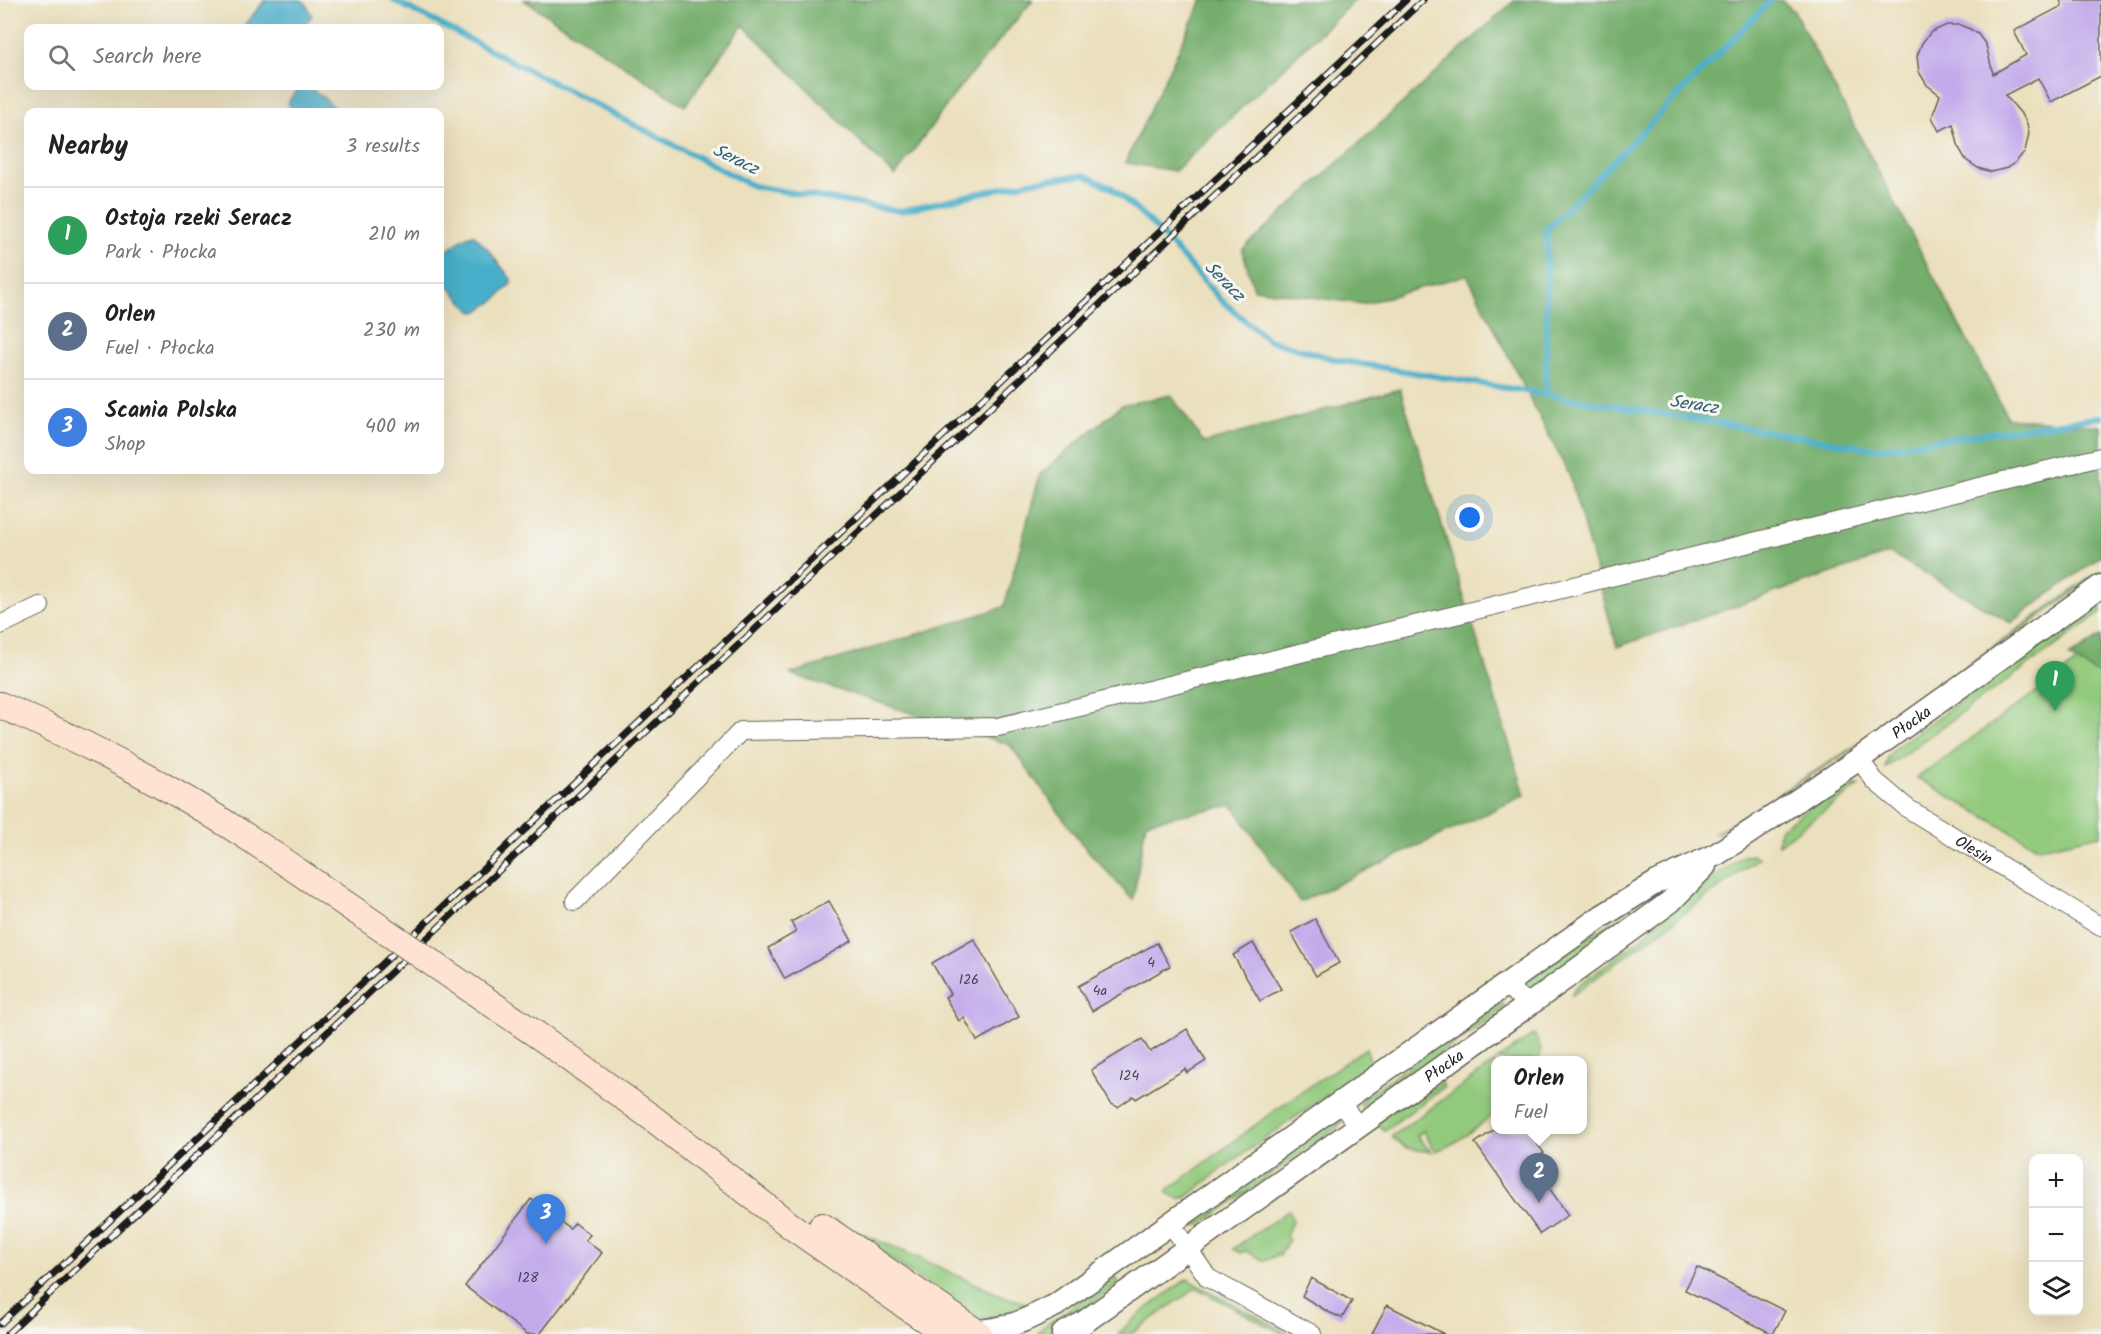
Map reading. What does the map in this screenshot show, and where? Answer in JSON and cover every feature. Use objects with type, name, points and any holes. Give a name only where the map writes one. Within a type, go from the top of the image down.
[{"type":"main road","points":[[0,705],[111,757],[223,820],[546,1041],[655,1120],[791,1226],[946,1334]]},
{"type":"main road","points":[[655,1120],[810,1218],[977,1333]]},
{"type":"street","points":[[575,901],[741,731],[998,727],[2101,458]]},
{"type":"street","name":"Płocka","points":[[977,1333],[1001,1330],[1056,1305],[1602,916],[1657,882],[1717,854],[1859,759],[2101,586]]},
{"type":"street","points":[[0,625],[40,606]]},
{"type":"street","name":"Olesin","points":[[1859,759],[1875,782],[1907,808],[2101,927]]},
{"type":"street","name":"Płocka","points":[[1074,1330],[1670,902],[1717,854]]},
{"type":"street","points":[[1504,985],[1530,1004]]},
{"type":"street","points":[[1340,1102],[1358,1126]]},
{"type":"street","points":[[1171,1224],[1208,1278],[1312,1334]]},
{"type":"street","name":"Płocka","points":[[1026,1334],[1056,1305]]},
{"type":"green space","points":[[524,0],[1033,0],[957,91],[895,176],[743,25],[685,106]]},
{"type":"green space","points":[[1202,0],[1355,0],[1175,171],[1125,163]]},
{"type":"green space","points":[[1515,0],[1781,0],[1794,11],[2008,418],[2101,426],[2101,556],[2011,623],[1890,553],[1617,647],[1570,477],[1467,275],[1363,304],[1254,289],[1242,250]]},
{"type":"green space","points":[[1400,389],[1525,795],[1300,902],[1232,805],[1146,822],[1133,900],[1082,844],[1010,745],[790,674],[1004,607],[1040,474],[1122,405],[1171,395],[1204,443]]},
{"type":"green space","points":[[2101,570],[2101,573],[1870,738],[1733,825],[1714,834],[1848,751]]},
{"type":"green space","points":[[2101,600],[2101,613],[1885,768],[1888,757],[1895,748]]},
{"type":"green space","points":[[2101,636],[2101,676],[2069,657]]},
{"type":"green space","points":[[2101,645],[2101,835],[2039,848],[1917,778]]},
{"type":"green space","points":[[1846,785],[1859,786],[1778,844],[1781,828],[1837,788]]},
{"type":"green space","points":[[1753,855],[1759,858],[1571,996],[1575,988],[1641,939],[1674,906],[1743,856]]},
{"type":"green space","points":[[1693,872],[1529,990],[1523,989],[1522,986],[1580,942]]},
{"type":"green space","points":[[1501,1002],[1503,1009],[1366,1106],[1361,1107],[1360,1100]]},
{"type":"green space","points":[[1534,1034],[1541,1048],[1540,1056],[1503,1056]]},
{"type":"green space","points":[[1366,1048],[1371,1063],[1366,1068],[1227,1165],[1188,1196],[1179,1198],[1166,1192],[1274,1111]]},
{"type":"green space","points":[[1491,1065],[1491,1116],[1466,1135],[1451,1145],[1435,1151],[1423,1131],[1417,1136],[1431,1152],[1406,1148],[1391,1137]]},
{"type":"green space","points":[[1441,1083],[1444,1087],[1385,1130],[1378,1125],[1380,1117]]},
{"type":"green space","points":[[1337,1118],[1341,1120],[1340,1125],[1200,1225],[1194,1225],[1194,1219]]},
{"type":"green space","points":[[1289,1210],[1292,1221],[1286,1236],[1289,1240],[1279,1256],[1265,1261],[1246,1251],[1241,1253],[1233,1249]]},
{"type":"green space","points":[[834,1220],[847,1228],[1002,1296],[1033,1305],[1102,1259],[1017,1317],[986,1319],[975,1317]]},
{"type":"green space","points":[[1114,1276],[1119,1283],[1049,1334],[1037,1334],[1043,1327]]},
{"type":"green space","points":[[1187,1279],[1291,1334],[1283,1334],[1196,1288],[1131,1334],[1118,1334],[1137,1316]]},
{"type":"water","points":[[265,0],[301,0],[306,3],[312,16],[304,24],[245,24]]},
{"type":"water","points":[[298,90],[314,90],[335,108],[291,108],[288,103]]},
{"type":"water","points":[[473,234],[511,279],[511,284],[494,301],[477,312],[471,311],[444,281],[444,253]]},
{"type":"building","points":[[2060,0],[2101,0],[2101,76],[2051,102],[2038,78],[2005,95],[2027,124],[2029,133],[2025,151],[2015,163],[2007,168],[1991,172],[1978,168],[1966,160],[1959,148],[1953,124],[1939,131],[1932,117],[1940,95],[1927,85],[1919,72],[1917,56],[1922,43],[1931,32],[1947,25],[1960,25],[1970,29],[1978,34],[1986,45],[1993,74],[2026,55],[2014,31],[2062,6]]},
{"type":"building","points":[[829,901],[852,941],[785,979],[768,948],[796,932],[791,922]]},
{"type":"building","points":[[1315,919],[1339,963],[1316,976],[1291,932]]},
{"type":"building","points":[[974,939],[1019,1017],[977,1041],[964,1018],[959,1021],[945,997],[950,994],[932,963]]},
{"type":"building","points":[[1157,943],[1170,966],[1092,1011],[1078,986]]},
{"type":"building","points":[[1253,943],[1281,989],[1260,1001],[1233,955]]},
{"type":"building","points":[[1187,1029],[1206,1061],[1187,1073],[1185,1069],[1136,1099],[1134,1096],[1118,1107],[1111,1104],[1091,1070],[1142,1039],[1150,1052]]},
{"type":"building","points":[[1491,1132],[1491,1134],[1530,1134],[1544,1153],[1531,1162],[1568,1215],[1540,1234],[1475,1143]]},
{"type":"building","points":[[531,1199],[570,1229],[575,1223],[590,1235],[585,1240],[602,1253],[540,1334],[527,1334],[465,1286]]},
{"type":"building","points":[[1697,1267],[1785,1311],[1773,1334],[1685,1290]]},
{"type":"building","points":[[1311,1278],[1352,1301],[1342,1318],[1302,1296]]},
{"type":"building","points":[[1387,1305],[1444,1334],[1372,1334]]},
{"type":"waterway","name":"Seracz","points":[[393,0],[439,24]]},
{"type":"waterway","points":[[1546,395],[1547,229],[1771,0]]},
{"type":"waterway","name":"Seracz","points":[[444,26],[753,186],[900,211],[1029,182],[1084,175],[1112,188],[1153,225],[1221,300],[1268,340],[1337,360],[1875,449],[2101,417]]},
{"type":"railway","points":[[0,1324],[1406,0]]},
{"type":"railway","points":[[7,1334],[1423,0]]},
{"type":"place","name":"Ostoja rzeki Seracz","points":[[2055,711]]},
{"type":"place","name":"Orlen","points":[[1539,1203]]},
{"type":"place","name":"Scania Polska","points":[[546,1244]]}]
